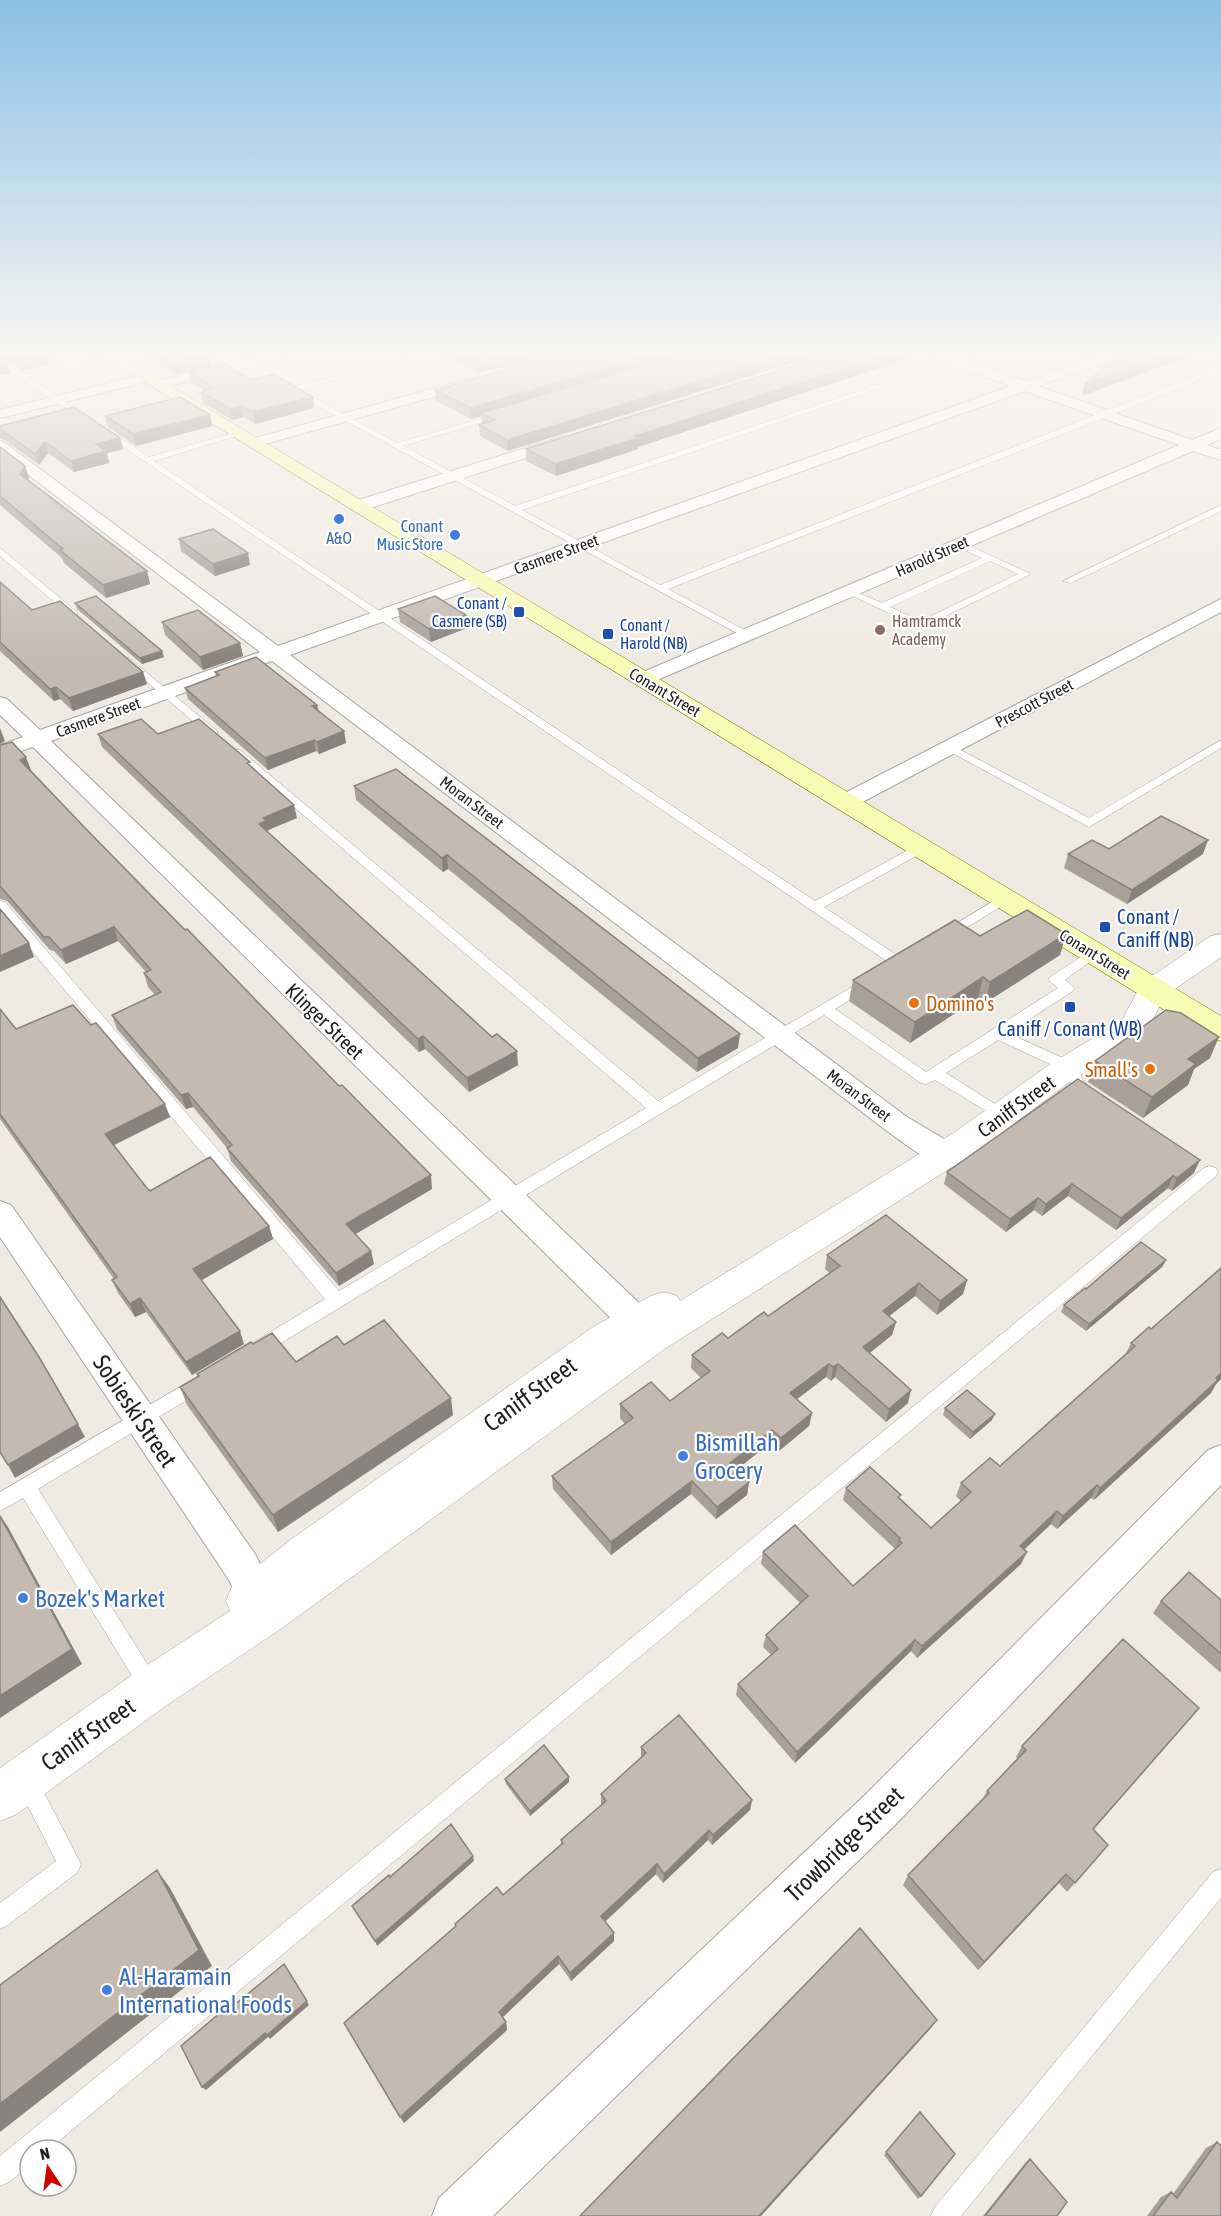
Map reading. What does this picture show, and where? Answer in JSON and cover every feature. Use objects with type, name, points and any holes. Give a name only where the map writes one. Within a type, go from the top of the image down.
[{"type":"main road","name":"Conant Street","points":[[279,458],[1221,1030]]},
{"type":"street","name":"Moran Street","points":[[16,458],[897,1124],[946,1154]]},
{"type":"street","points":[[358,506],[509,458]]},
{"type":"street","name":"Casmere Street","points":[[0,752],[823,458]]},
{"type":"street","name":"Harold Street","points":[[643,678],[748,636],[1161,458]]},
{"type":"street","name":"Prescott Street","points":[[846,801],[1221,605]]},
{"type":"street","name":"Klinger Street","points":[[0,704],[652,1337]]},
{"type":"street","name":"Caniff Street","points":[[21,1782],[152,1689],[261,1603],[652,1337],[946,1154],[1134,1027],[1153,990],[1221,943]]},
{"type":"street","name":"Caniff Street","points":[[261,1603],[308,1552],[610,1336],[946,1154]]},
{"type":"street","name":"Sobieski Street","points":[[0,1213],[242,1567],[261,1603]]},
{"type":"street","name":"Trowbridge Street","points":[[458,2216],[881,1809],[1221,1461]]},
{"type":"lane","points":[[148,460],[155,458]]},
{"type":"lane","points":[[422,458],[748,636]]},
{"type":"lane","points":[[516,509],[666,458]]},
{"type":"lane","points":[[661,588],[992,458]]},
{"type":"lane","points":[[148,460],[815,906],[904,960],[247,1355]]},
{"type":"lane","points":[[1068,581],[1221,508]]},
{"type":"lane","points":[[849,592],[921,625],[1026,574],[959,544]]},
{"type":"lane","points":[[0,551],[78,618]]},
{"type":"lane","points":[[882,607],[989,558]]},
{"type":"lane","points":[[122,655],[657,1109]]},
{"type":"lane","points":[[949,748],[1089,823],[1221,743]]},
{"type":"lane","points":[[815,906],[923,848]]},
{"type":"lane","points":[[929,945],[1005,898]]},
{"type":"lane","points":[[0,905],[337,1301]]},
{"type":"lane","points":[[824,1008],[926,1079],[1068,988],[1055,980],[1093,953]]},
{"type":"lane","points":[[998,1033],[1016,1044],[1071,1068],[1077,1084],[1106,1103]]},
{"type":"lane","points":[[935,1073],[1001,1115]]},
{"type":"lane","points":[[0,2173],[1210,1173]]},
{"type":"lane","points":[[0,1502],[217,1373]]},
{"type":"lane","points":[[26,1486],[152,1689]]},
{"type":"lane","points":[[0,1917],[70,1864],[21,1782]]},
{"type":"lane","points":[[944,2216],[1221,1880]]},
{"type":"building","points":[[0,458],[15,458],[25,466],[20,474],[147,571],[103,585],[0,496]]},
{"type":"building","points":[[544,458],[573,458],[555,464]]},
{"type":"building","points":[[213,529],[248,553],[213,564],[179,539]]},
{"type":"building","points":[[0,582],[32,610],[60,601],[143,672],[69,698],[56,687],[50,689],[0,642]]},
{"type":"building","points":[[96,596],[162,651],[140,658],[75,603]]},
{"type":"building","points":[[435,596],[466,615],[429,629],[398,609]]},
{"type":"building","points":[[198,610],[240,643],[200,657],[162,622]]},
{"type":"building","points":[[256,657],[317,705],[312,706],[344,731],[265,758],[185,688],[219,675],[215,672]]},
{"type":"building","points":[[141,719],[158,734],[199,719],[250,762],[247,763],[294,805],[263,818],[266,821],[259,824],[492,1037],[497,1034],[517,1051],[467,1078],[423,1036],[418,1039],[98,734]]},
{"type":"building","points":[[12,742],[26,757],[20,760],[89,832],[185,930],[187,929],[339,1086],[342,1085],[431,1175],[346,1224],[371,1251],[336,1273],[227,1148],[232,1145],[188,1093],[181,1095],[112,1015],[161,992],[144,973],[151,970],[114,927],[61,950],[49,937],[44,937],[0,887],[0,745]]},
{"type":"building","points":[[396,769],[740,1034],[698,1058],[447,855],[442,858],[354,786]]},
{"type":"building","points":[[1161,816],[1208,840],[1132,890],[1068,854],[1092,840],[1109,849]]},
{"type":"building","points":[[0,909],[29,943],[0,956]]},
{"type":"building","points":[[1027,910],[1066,934],[990,982],[983,977],[915,1022],[853,980],[955,920],[980,936]]},
{"type":"building","points":[[73,1005],[91,1025],[96,1023],[165,1104],[105,1134],[146,1187],[150,1191],[210,1157],[269,1226],[193,1269],[240,1331],[186,1362],[140,1298],[130,1304],[112,1280],[117,1277],[0,1114],[0,1009],[16,1029]]},
{"type":"building","points":[[1166,1010],[1181,1013],[1219,1037],[1188,1059],[1196,1064],[1152,1097],[1095,1061]]},
{"type":"building","points":[[1078,1079],[1200,1160],[1177,1178],[1173,1176],[1121,1218],[1072,1184],[1046,1204],[1038,1198],[1010,1219],[947,1172]]},
{"type":"building","points":[[886,1215],[967,1280],[940,1301],[919,1283],[883,1311],[896,1322],[863,1347],[911,1390],[889,1409],[838,1364],[833,1367],[829,1364],[790,1393],[812,1413],[781,1438],[772,1430],[730,1463],[749,1482],[717,1507],[692,1481],[611,1542],[552,1476],[633,1418],[620,1404],[651,1382],[670,1401],[710,1371],[692,1355],[722,1333],[728,1338],[764,1312],[768,1316],[840,1266],[827,1255]]},
{"type":"building","points":[[1141,1242],[1166,1260],[1089,1324],[1064,1305],[1086,1289]]},
{"type":"building","points":[[1221,1268],[1221,1373],[1216,1378],[1218,1380],[1100,1488],[1097,1485],[1063,1516],[1057,1511],[1020,1546],[1027,1552],[922,1646],[915,1640],[797,1752],[738,1684],[778,1649],[766,1635],[808,1596],[763,1552],[795,1525],[853,1586],[902,1543],[900,1538],[846,1488],[870,1467],[901,1495],[898,1497],[931,1528],[971,1492],[961,1483],[990,1458],[1000,1466],[1135,1346],[1131,1343],[1149,1327],[1151,1329]]},
{"type":"building","points":[[0,1297],[39,1357],[78,1424],[8,1465],[0,1452]]},
{"type":"building","points":[[384,1320],[451,1398],[273,1515],[180,1387],[199,1376],[197,1374],[251,1342],[253,1344],[272,1333],[296,1362],[337,1336],[344,1345]]},
{"type":"building","points":[[967,1390],[995,1414],[973,1432],[945,1408]]},
{"type":"building","name":"Bozek's Market","points":[[0,1516],[72,1649],[0,1696]]},
{"type":"building","points":[[1189,1572],[1221,1600],[1221,1654],[1161,1601]]},
{"type":"building","points":[[1123,1639],[1199,1708],[1093,1829],[1108,1845],[1075,1883],[1066,1874],[984,1962],[908,1875],[989,1793],[987,1791],[1026,1750],[1022,1746]]},
{"type":"building","points":[[679,1715],[752,1800],[713,1835],[709,1830],[664,1874],[657,1864],[601,1916],[614,1933],[570,1973],[558,1956],[499,2012],[506,2022],[400,2117],[344,2023],[456,1926],[455,1924],[497,1887],[503,1895],[563,1843],[561,1840],[606,1801],[601,1794],[646,1753],[641,1747]]},
{"type":"building","points":[[544,1745],[569,1777],[530,1811],[505,1779]]},
{"type":"building","points":[[451,1824],[473,1856],[375,1941],[352,1906],[389,1875],[390,1877]]},
{"type":"building","name":"Al-Haramain International Foods","points":[[157,1870],[199,1950],[0,2104],[0,1985]]},
{"type":"building","points":[[860,1928],[937,2020],[759,2216],[580,2216]]},
{"type":"building","points":[[284,1964],[307,2001],[267,2035],[265,2033],[202,2087],[181,2046]]},
{"type":"building","points":[[920,2112],[955,2154],[921,2196],[886,2152]]},
{"type":"building","points":[[1217,2142],[1221,2146],[1221,2216],[1153,2216],[1171,2192],[1177,2198]]},
{"type":"building","points":[[1030,2159],[1067,2202],[1057,2216],[985,2216]]},
{"type":"place","name":"A&O","points":[[339,519]]},
{"type":"place","name":"Conant Music Store","points":[[455,535]]},
{"type":"place","name":"Conant / Casmere (SB)","points":[[519,612]]},
{"type":"place","name":"Hamtramck Academy","points":[[880,630]]},
{"type":"place","name":"Conant / Harold (NB)","points":[[608,634]]},
{"type":"place","name":"Conant / Caniff (NB)","points":[[1105,927]]},
{"type":"place","name":"Domino's","points":[[914,1003]]},
{"type":"place","name":"Caniff / Conant (WB)","points":[[1070,1007]]},
{"type":"place","name":"Small's","points":[[1150,1069]]},
{"type":"place","name":"Bismillah Grocery","points":[[683,1456]]},
{"type":"place","name":"Bozek's Market","points":[[23,1598]]},
{"type":"place","name":"Al-Haramain International Foods","points":[[107,1990]]}]
